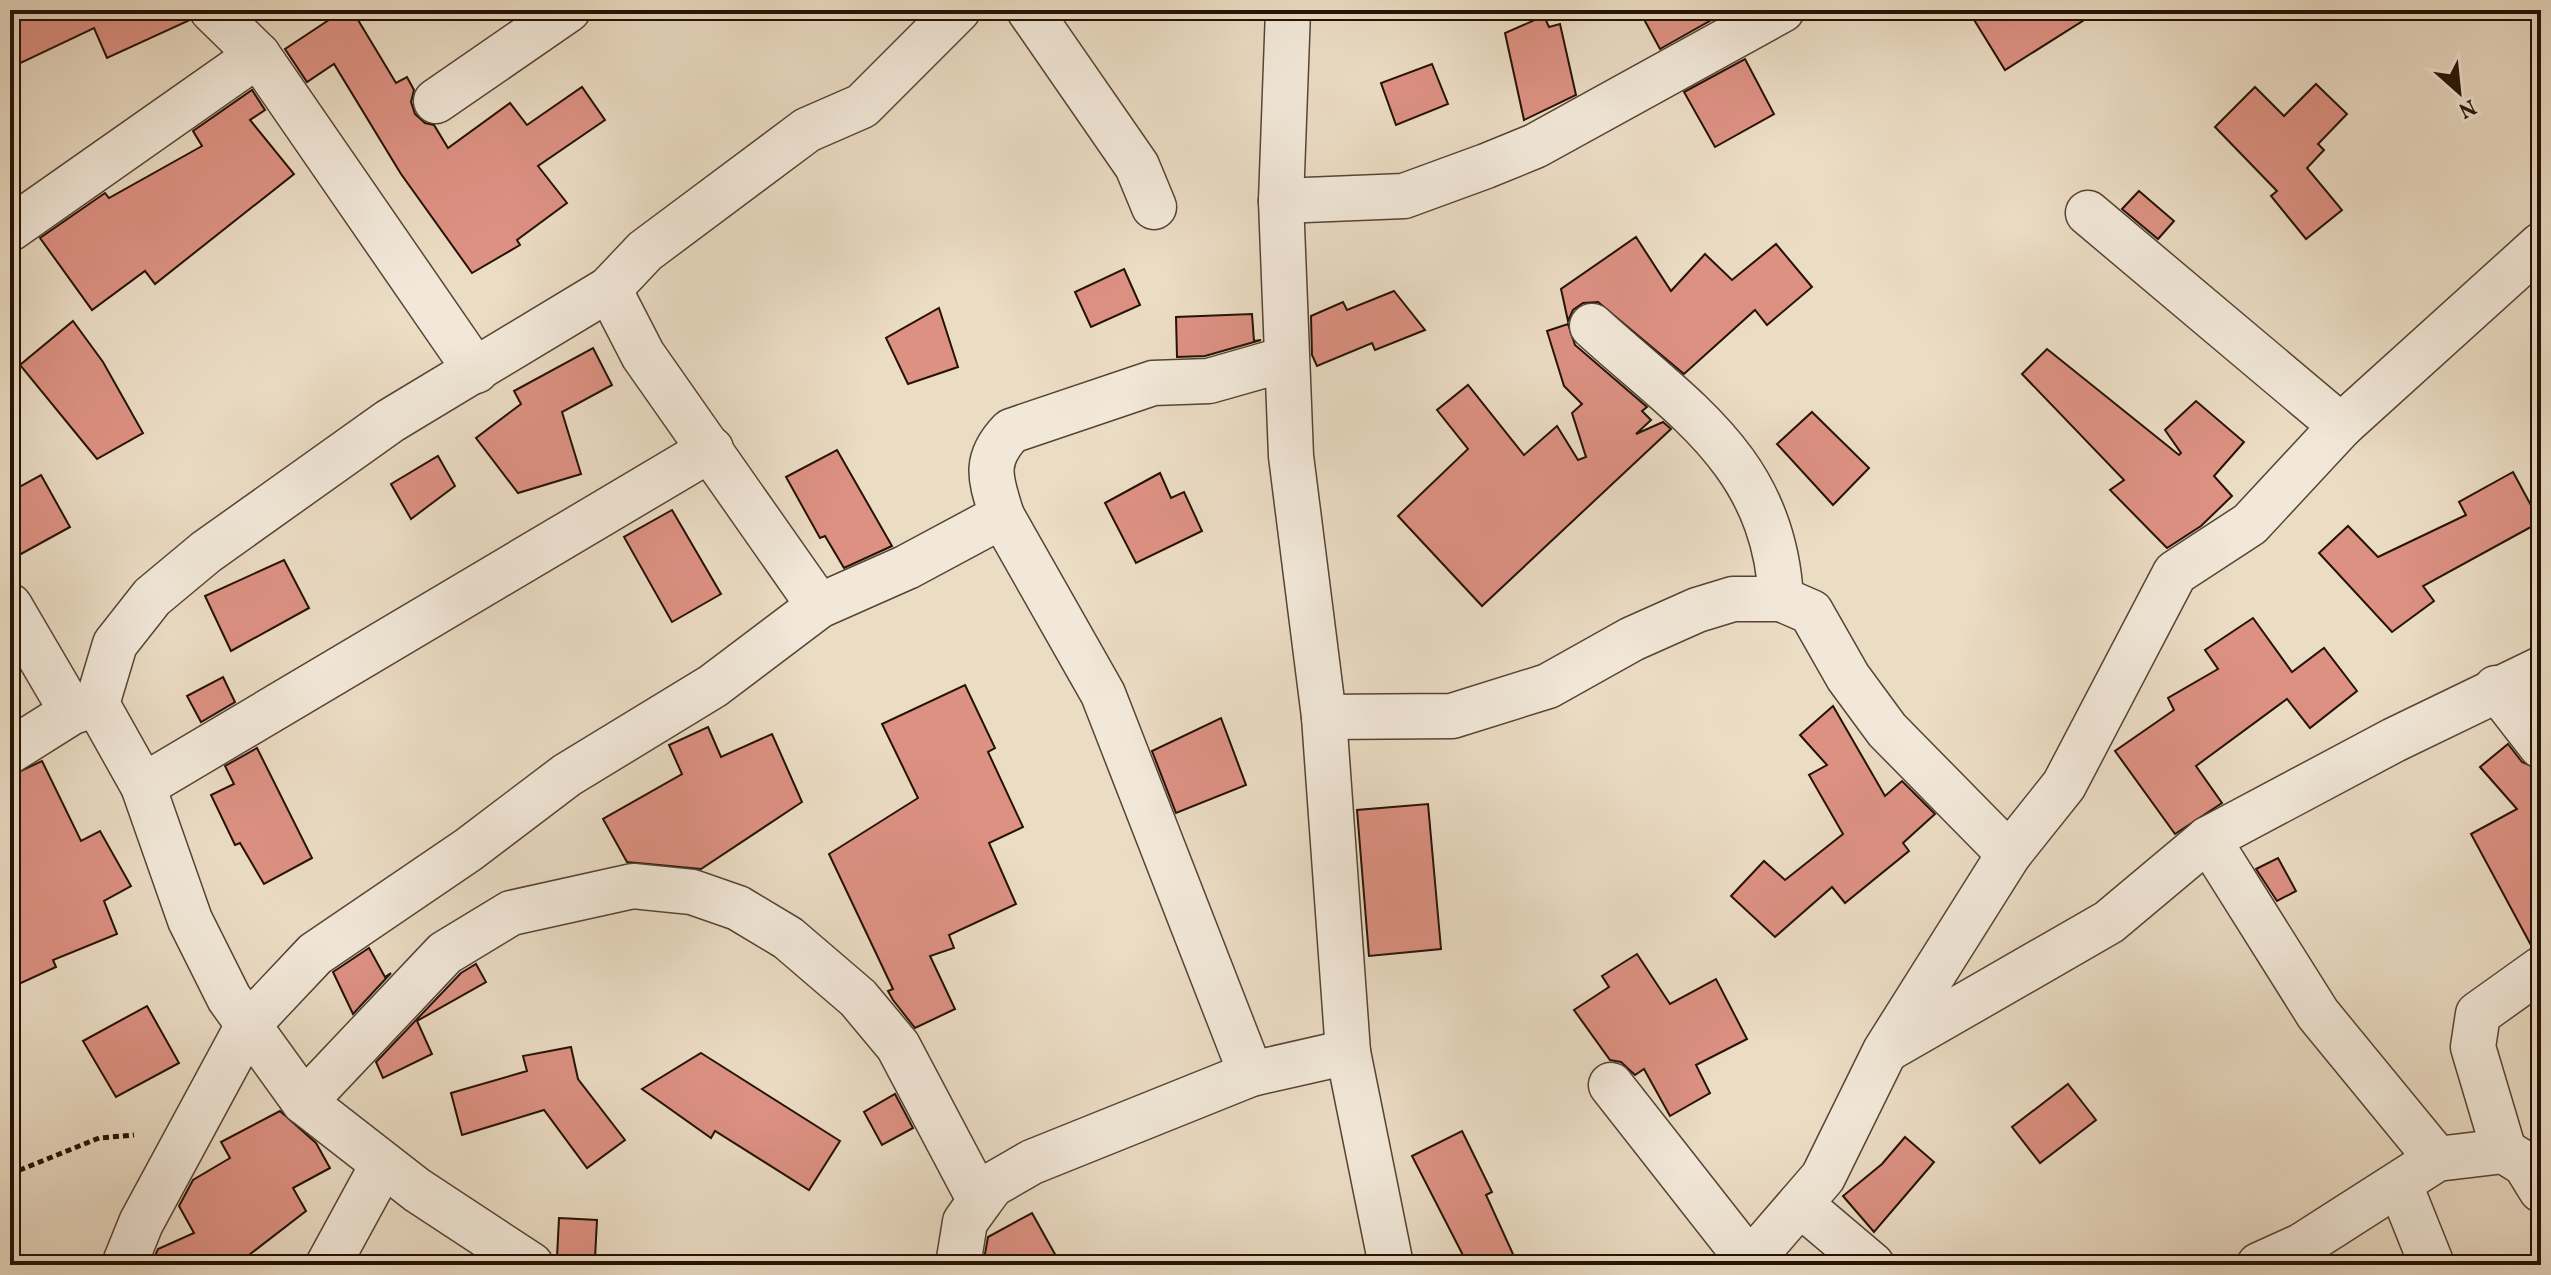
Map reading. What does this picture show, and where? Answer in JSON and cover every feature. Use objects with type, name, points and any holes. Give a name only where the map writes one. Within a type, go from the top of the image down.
[{"type":"street","points":[[212,10],[258,55],[476,371]]},
{"type":"street","points":[[436,101],[568,10]]},
{"type":"street","points":[[10,751],[85,708],[115,644],[152,597],[206,552],[390,421],[609,289],[645,251],[807,130],[862,106],[958,10]]},
{"type":"street","points":[[1029,10],[1137,166],[1154,207]]},
{"type":"street","points":[[1288,10],[1281,201],[1291,456],[1324,717],[1348,1052],[1391,1265]]},
{"type":"street","points":[[1281,201],[1404,196],[1486,166],[1535,146],[1782,10]]},
{"type":"street","points":[[10,229],[258,55]]},
{"type":"street","points":[[2088,213],[2341,426]]},
{"type":"street","points":[[1611,1085],[1748,1263],[1823,1177],[1885,1051],[2009,854],[2064,785],[2175,573],[2250,524],[2341,426],[2541,245]]},
{"type":"street","points":[[609,289],[643,355],[819,606]]},
{"type":"street","points":[[1592,326],[1727,448],[1758,499],[1779,560],[1781,599]]},
{"type":"street","points":[[1251,1074],[1103,694],[1002,516],[991,477],[994,449],[1011,431],[1153,383],[1209,381],[1286,359]]},
{"type":"street","points":[[143,786],[711,449]]},
{"type":"street","points":[[124,1265],[141,1223],[248,1025],[315,954],[468,850],[567,775],[713,686],[819,606],[907,567],[1002,516]]},
{"type":"street","points":[[1324,717],[1452,716],[1548,686],[1632,639],[1697,610],[1733,599],[1781,599],[1811,612],[1848,677],[1887,730],[2009,854]]},
{"type":"street","points":[[10,606],[143,786],[190,920],[229,998],[304,1102],[383,1164],[531,1265]]},
{"type":"street","points":[[1885,1051],[2109,922],[2208,839],[2496,688],[2541,669]]},
{"type":"street","points":[[2496,688],[2541,746]]},
{"type":"street","points":[[2208,839],[2318,1014],[2437,1159]]},
{"type":"street","points":[[304,1102],[445,953],[511,913],[633,886],[692,892],[738,908],[788,938],[858,998],[898,1046],[980,1201]]},
{"type":"street","points":[[2504,1151],[2473,1047],[2478,1014],[2541,969]]},
{"type":"street","points":[[956,1264],[965,1222],[980,1201],[992,1185],[1032,1162],[1251,1074],[1348,1052]]},
{"type":"street","points":[[2259,1265],[2305,1255],[2437,1159],[2504,1151],[2525,1164],[2541,1190]]},
{"type":"street","points":[[328,1265],[383,1164]]},
{"type":"street","points":[[2400,1185],[2432,1265]]},
{"type":"street","points":[[1800,1204],[1872,1265]]},
{"type":"path","points":[[10,1174],[99,1138],[191,1131]]},
{"type":"building","points":[[10,10],[188,10],[190,20],[107,58],[94,28],[10,68]]},
{"type":"building","points":[[344,10],[352,10],[396,83],[407,77],[414,90],[411,102],[415,114],[425,123],[434,125],[448,148],[510,103],[527,125],[582,87],[605,120],[538,166],[567,203],[517,240],[520,245],[472,273],[401,174],[334,64],[307,82],[285,49]]},
{"type":"building","points":[[1639,10],[1709,10],[1713,19],[1660,49]]},
{"type":"building","points":[[1968,10],[2100,10],[2005,70]]},
{"type":"building","points":[[1544,16],[1549,27],[1560,24],[1576,95],[1524,120],[1505,33]]},
{"type":"building","points":[[1745,59],[1774,114],[1715,147],[1684,92]]},
{"type":"building","points":[[1432,64],[1448,104],[1396,125],[1381,83]]},
{"type":"building","points":[[2316,84],[2347,114],[2318,144],[2324,150],[2307,168],[2342,210],[2306,239],[2271,196],[2277,191],[2215,127],[2255,87],[2284,116]]},
{"type":"building","points":[[252,90],[265,110],[250,120],[294,174],[155,284],[145,271],[92,310],[40,238],[105,193],[109,198],[202,146],[193,131]]},
{"type":"building","points":[[2139,191],[2174,221],[2158,239],[2122,209]]},
{"type":"building","points":[[1636,237],[1671,291],[1705,254],[1732,280],[1776,244],[1812,287],[1767,325],[1755,310],[1684,374],[1598,302],[1583,303],[1573,310],[1568,321],[1561,289]]},
{"type":"building","points":[[1124,269],[1140,305],[1091,327],[1075,292]]},
{"type":"building","points":[[1394,291],[1425,330],[1375,350],[1372,343],[1317,366],[1312,355],[1311,316],[1343,302],[1347,310]]},
{"type":"building","points":[[939,308],[958,367],[908,384],[886,338]]},
{"type":"building","points":[[1252,314],[1254,341],[1261,340],[1205,356],[1177,357],[1176,317]]},
{"type":"building","points":[[73,321],[103,362],[143,433],[97,459],[20,365]]},
{"type":"building","points":[[1568,324],[1575,345],[1647,407],[1642,411],[1651,420],[1636,434],[1663,422],[1671,429],[1482,606],[1398,516],[1468,449],[1437,410],[1468,385],[1524,455],[1557,426],[1578,460],[1586,457],[1572,413],[1582,404],[1564,386],[1547,331]]},
{"type":"building","points":[[593,348],[612,385],[562,412],[581,474],[518,493],[476,438],[521,404],[514,391]]},
{"type":"building","points":[[2047,349],[2179,455],[2181,453],[2165,430],[2196,401],[2244,442],[2214,476],[2232,496],[2201,526],[2167,548],[2110,490],[2124,480],[2022,374]]},
{"type":"building","points":[[1812,412],[1869,468],[1833,505],[1777,444]]},
{"type":"building","points":[[837,450],[892,546],[844,568],[825,536],[820,538],[786,477]]},
{"type":"building","points":[[438,456],[455,486],[411,519],[391,484]]},
{"type":"building","points":[[2513,472],[2540,522],[2423,586],[2434,601],[2392,632],[2319,553],[2348,526],[2378,557],[2466,515],[2459,502]]},
{"type":"building","points":[[1160,473],[1171,498],[1184,492],[1202,531],[1136,563],[1105,503]]},
{"type":"building","points":[[41,475],[70,527],[10,560],[10,492]]},
{"type":"building","points":[[672,510],[721,594],[672,622],[624,537]]},
{"type":"building","points":[[284,560],[309,608],[231,651],[205,596]]},
{"type":"building","points":[[2253,618],[2292,672],[2324,648],[2357,691],[2310,728],[2287,699],[2196,766],[2222,803],[2175,834],[2115,751],[2174,710],[2168,698],[2218,669],[2205,650]]},
{"type":"building","points":[[223,677],[235,702],[201,722],[187,696]]},
{"type":"building","points":[[965,685],[995,748],[988,752],[1023,827],[989,843],[1016,904],[949,935],[954,948],[930,956],[955,1009],[915,1028],[888,991],[893,989],[829,854],[918,798],[882,724]]},
{"type":"building","points":[[1833,706],[1885,796],[1902,781],[1935,814],[1903,843],[1909,851],[1845,903],[1832,887],[1775,937],[1731,896],[1764,861],[1785,880],[1843,834],[1809,775],[1827,765],[1800,735]]},
{"type":"building","points":[[1221,718],[1246,785],[1176,813],[1152,751]]},
{"type":"building","points":[[708,727],[721,757],[772,734],[802,802],[701,869],[627,862],[603,819],[682,774],[669,745]]},
{"type":"building","points":[[2508,744],[2522,762],[2541,770],[2541,944],[2532,947],[2471,834],[2517,809],[2480,767]]},
{"type":"building","points":[[257,748],[312,858],[264,884],[240,843],[235,845],[211,795],[234,784],[225,766]]},
{"type":"building","points":[[42,761],[81,841],[100,831],[131,886],[104,901],[117,934],[53,960],[56,967],[10,988],[10,776]]},
{"type":"building","points":[[1428,804],[1441,949],[1369,956],[1357,810]]},
{"type":"building","points":[[2278,858],[2296,891],[2277,901],[2256,869]]},
{"type":"building","points":[[369,948],[385,977],[391,973],[353,1014],[333,972]]},
{"type":"building","points":[[1637,954],[1670,1004],[1716,979],[1747,1039],[1696,1065],[1710,1093],[1670,1116],[1644,1069],[1635,1075],[1621,1062],[1610,1060],[1574,1010],[1609,987],[1602,976]]},
{"type":"building","points":[[476,964],[486,982],[417,1021],[432,1054],[383,1078],[376,1062],[461,973]]},
{"type":"building","points":[[147,1006],[179,1063],[116,1097],[83,1041]]},
{"type":"building","points":[[571,1047],[578,1079],[625,1140],[587,1168],[544,1110],[462,1135],[451,1093],[527,1071],[523,1056]]},
{"type":"building","points":[[701,1053],[840,1141],[809,1190],[715,1131],[711,1138],[642,1089]]},
{"type":"building","points":[[2068,1084],[2096,1120],[2040,1163],[2012,1127]]},
{"type":"building","points":[[895,1094],[913,1128],[882,1145],[864,1112]]},
{"type":"building","points":[[280,1111],[316,1143],[330,1168],[293,1188],[306,1211],[236,1265],[151,1265],[158,1249],[194,1233],[179,1206],[193,1180],[230,1158],[221,1142]]},
{"type":"building","points":[[1462,1131],[1492,1192],[1486,1195],[1518,1265],[1468,1265],[1412,1156]]},
{"type":"building","points":[[1905,1137],[1934,1162],[1874,1232],[1843,1196],[1882,1164]]},
{"type":"building","points":[[1032,1213],[1061,1265],[983,1265],[988,1237]]},
{"type":"building","points":[[559,1218],[597,1220],[595,1258],[557,1257]]}]
